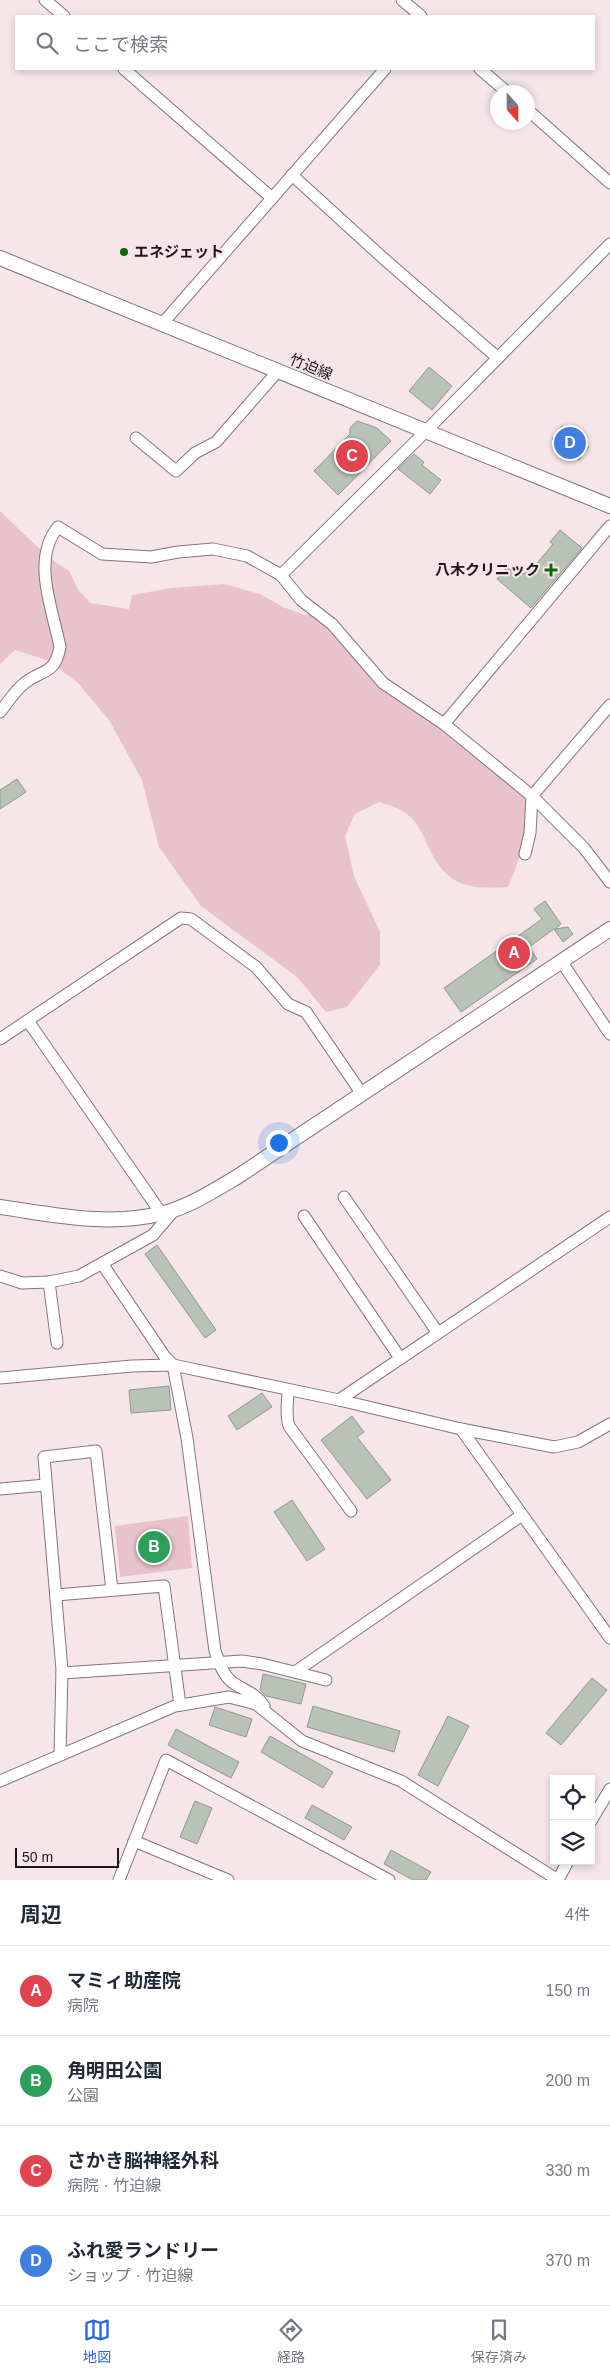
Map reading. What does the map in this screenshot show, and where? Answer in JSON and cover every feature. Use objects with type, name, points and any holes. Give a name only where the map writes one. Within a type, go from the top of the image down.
[{"type":"street","points":[[45,0],[63,15]]},
{"type":"street","points":[[402,0],[420,15]]},
{"type":"street","points":[[125,70],[272,198]]},
{"type":"street","points":[[162,324],[384,70]]},
{"type":"street","points":[[481,70],[499,85]]},
{"type":"street","points":[[535,116],[610,182]]},
{"type":"street","points":[[292,175],[383,258],[498,358]]},
{"type":"street","points":[[281,575],[610,244]]},
{"type":"street","name":"竹迫線","points":[[0,258],[610,506]]},
{"type":"street","points":[[136,438],[176,471],[195,453],[216,442],[278,371]]},
{"type":"street","points":[[444,724],[610,526]]},
{"type":"street","points":[[0,712],[20,687],[28,680],[49,670],[58,659],[60,647],[44,563],[46,547],[51,535],[58,527],[102,554],[151,556],[213,549],[247,556],[281,575],[301,600],[332,624],[383,683],[444,724],[532,796],[584,848],[610,882]]},
{"type":"street","points":[[525,854],[530,833],[532,796],[610,705]]},
{"type":"street","points":[[0,1039],[181,918],[191,919],[256,966],[288,1004],[306,1012],[362,1094]]},
{"type":"street","points":[[0,1207],[60,1218],[98,1221],[161,1213],[176,1208],[237,1177],[610,929]]},
{"type":"street","points":[[561,962],[610,1034]]},
{"type":"street","points":[[28,1020],[161,1213]]},
{"type":"street","points":[[344,1197],[438,1332]]},
{"type":"street","points":[[0,1276],[22,1283],[48,1282],[79,1276],[102,1265],[153,1235],[176,1208]]},
{"type":"street","points":[[304,1216],[400,1358]]},
{"type":"street","points":[[339,1400],[610,1217]]},
{"type":"street","points":[[102,1265],[165,1357],[173,1365],[188,1438],[219,1663],[232,1682],[247,1689],[261,1701],[268,1714]]},
{"type":"street","points":[[48,1282],[57,1342]]},
{"type":"street","points":[[0,1378],[132,1366],[173,1365],[339,1400],[461,1429],[554,1447],[578,1442],[610,1424]]},
{"type":"street","points":[[288,1390],[286,1414],[289,1426],[351,1511]]},
{"type":"street","points":[[461,1429],[610,1638]]},
{"type":"street","points":[[60,1755],[62,1673],[44,1457],[96,1451],[112,1590]]},
{"type":"street","points":[[0,1489],[46,1485]]},
{"type":"street","points":[[295,1672],[522,1515]]},
{"type":"street","points":[[56,1595],[164,1586],[180,1705]]},
{"type":"street","points":[[62,1673],[242,1661],[326,1680]]},
{"type":"street","points":[[0,1781],[180,1705],[229,1697],[256,1704],[302,1741],[401,1781],[558,1880],[566,1865]]},
{"type":"street","points":[[119,1880],[166,1760],[389,1880]]},
{"type":"street","points":[[592,1820],[610,1789]]},
{"type":"street","points":[[134,1841],[228,1880]]},
{"type":"shaded area","points":[[0,511],[48,557],[69,571],[79,591],[91,603],[129,609],[132,595],[171,588],[224,584],[260,594],[283,607],[305,615],[312,613],[334,633],[381,689],[463,745],[525,795],[528,817],[524,841],[517,866],[508,887],[469,886],[450,877],[435,859],[417,825],[411,817],[401,810],[379,802],[355,814],[345,836],[354,876],[380,932],[380,965],[347,1007],[326,1012],[297,977],[201,906],[159,847],[142,780],[109,720],[78,683],[49,661],[15,650],[0,664]]},
{"type":"shaded area","points":[[188,1516],[192,1568],[120,1577],[115,1526]]},
{"type":"building","points":[[429,367],[452,386],[432,410],[409,391]]},
{"type":"building","points":[[357,421],[377,428],[391,441],[338,495],[314,471],[350,434],[350,428]]},
{"type":"building","points":[[562,426],[589,447],[579,460],[552,439]]},
{"type":"building","points":[[414,454],[424,462],[422,465],[441,480],[430,494],[398,469]]},
{"type":"building","name":"八木クリニック","points":[[560,530],[582,548],[531,608],[497,579],[507,567],[517,575],[530,572],[553,544],[550,542]]},
{"type":"building","points":[[17,779],[26,792],[0,809],[0,790]]},
{"type":"building","points":[[545,901],[561,924],[555,929],[568,927],[573,934],[563,942],[554,929],[529,947],[537,959],[461,1012],[444,988],[542,919],[534,909]]},
{"type":"building","points":[[157,1245],[216,1330],[205,1338],[145,1254]]},
{"type":"building","points":[[169,1386],[171,1410],[131,1413],[129,1390]]},
{"type":"building","points":[[262,1393],[272,1407],[237,1430],[228,1416]]},
{"type":"building","points":[[352,1416],[364,1432],[357,1437],[391,1480],[367,1499],[321,1440]]},
{"type":"building","points":[[292,1500],[325,1549],[307,1561],[274,1512]]},
{"type":"building","points":[[263,1674],[306,1684],[301,1704],[266,1696],[260,1690]]},
{"type":"building","points":[[592,1678],[607,1690],[561,1745],[546,1733]]},
{"type":"building","points":[[313,1706],[400,1731],[394,1752],[307,1727]]},
{"type":"building","points":[[215,1707],[252,1719],[246,1737],[209,1725]]},
{"type":"building","points":[[448,1716],[469,1726],[438,1786],[418,1775]]},
{"type":"building","points":[[176,1729],[239,1762],[231,1778],[168,1745]]},
{"type":"building","points":[[270,1736],[333,1772],[323,1788],[261,1752]]},
{"type":"building","points":[[195,1801],[212,1808],[197,1844],[180,1837]]},
{"type":"building","points":[[312,1805],[352,1827],[344,1840],[305,1818]]},
{"type":"building","points":[[391,1850],[431,1872],[426,1880],[413,1880],[384,1864]]},
{"type":"place","name":"エネジェット","points":[[124,252]]},
{"type":"place","name":"ふれ愛ランドリー","points":[[570,443]]},
{"type":"place","name":"さかき脳神経外科","points":[[352,456]]},
{"type":"place","name":"八木クリニック","points":[[551,570]]},
{"type":"place","name":"マミィ助産院","points":[[514,953]]},
{"type":"place","name":"角明田公園","points":[[154,1547]]}]
